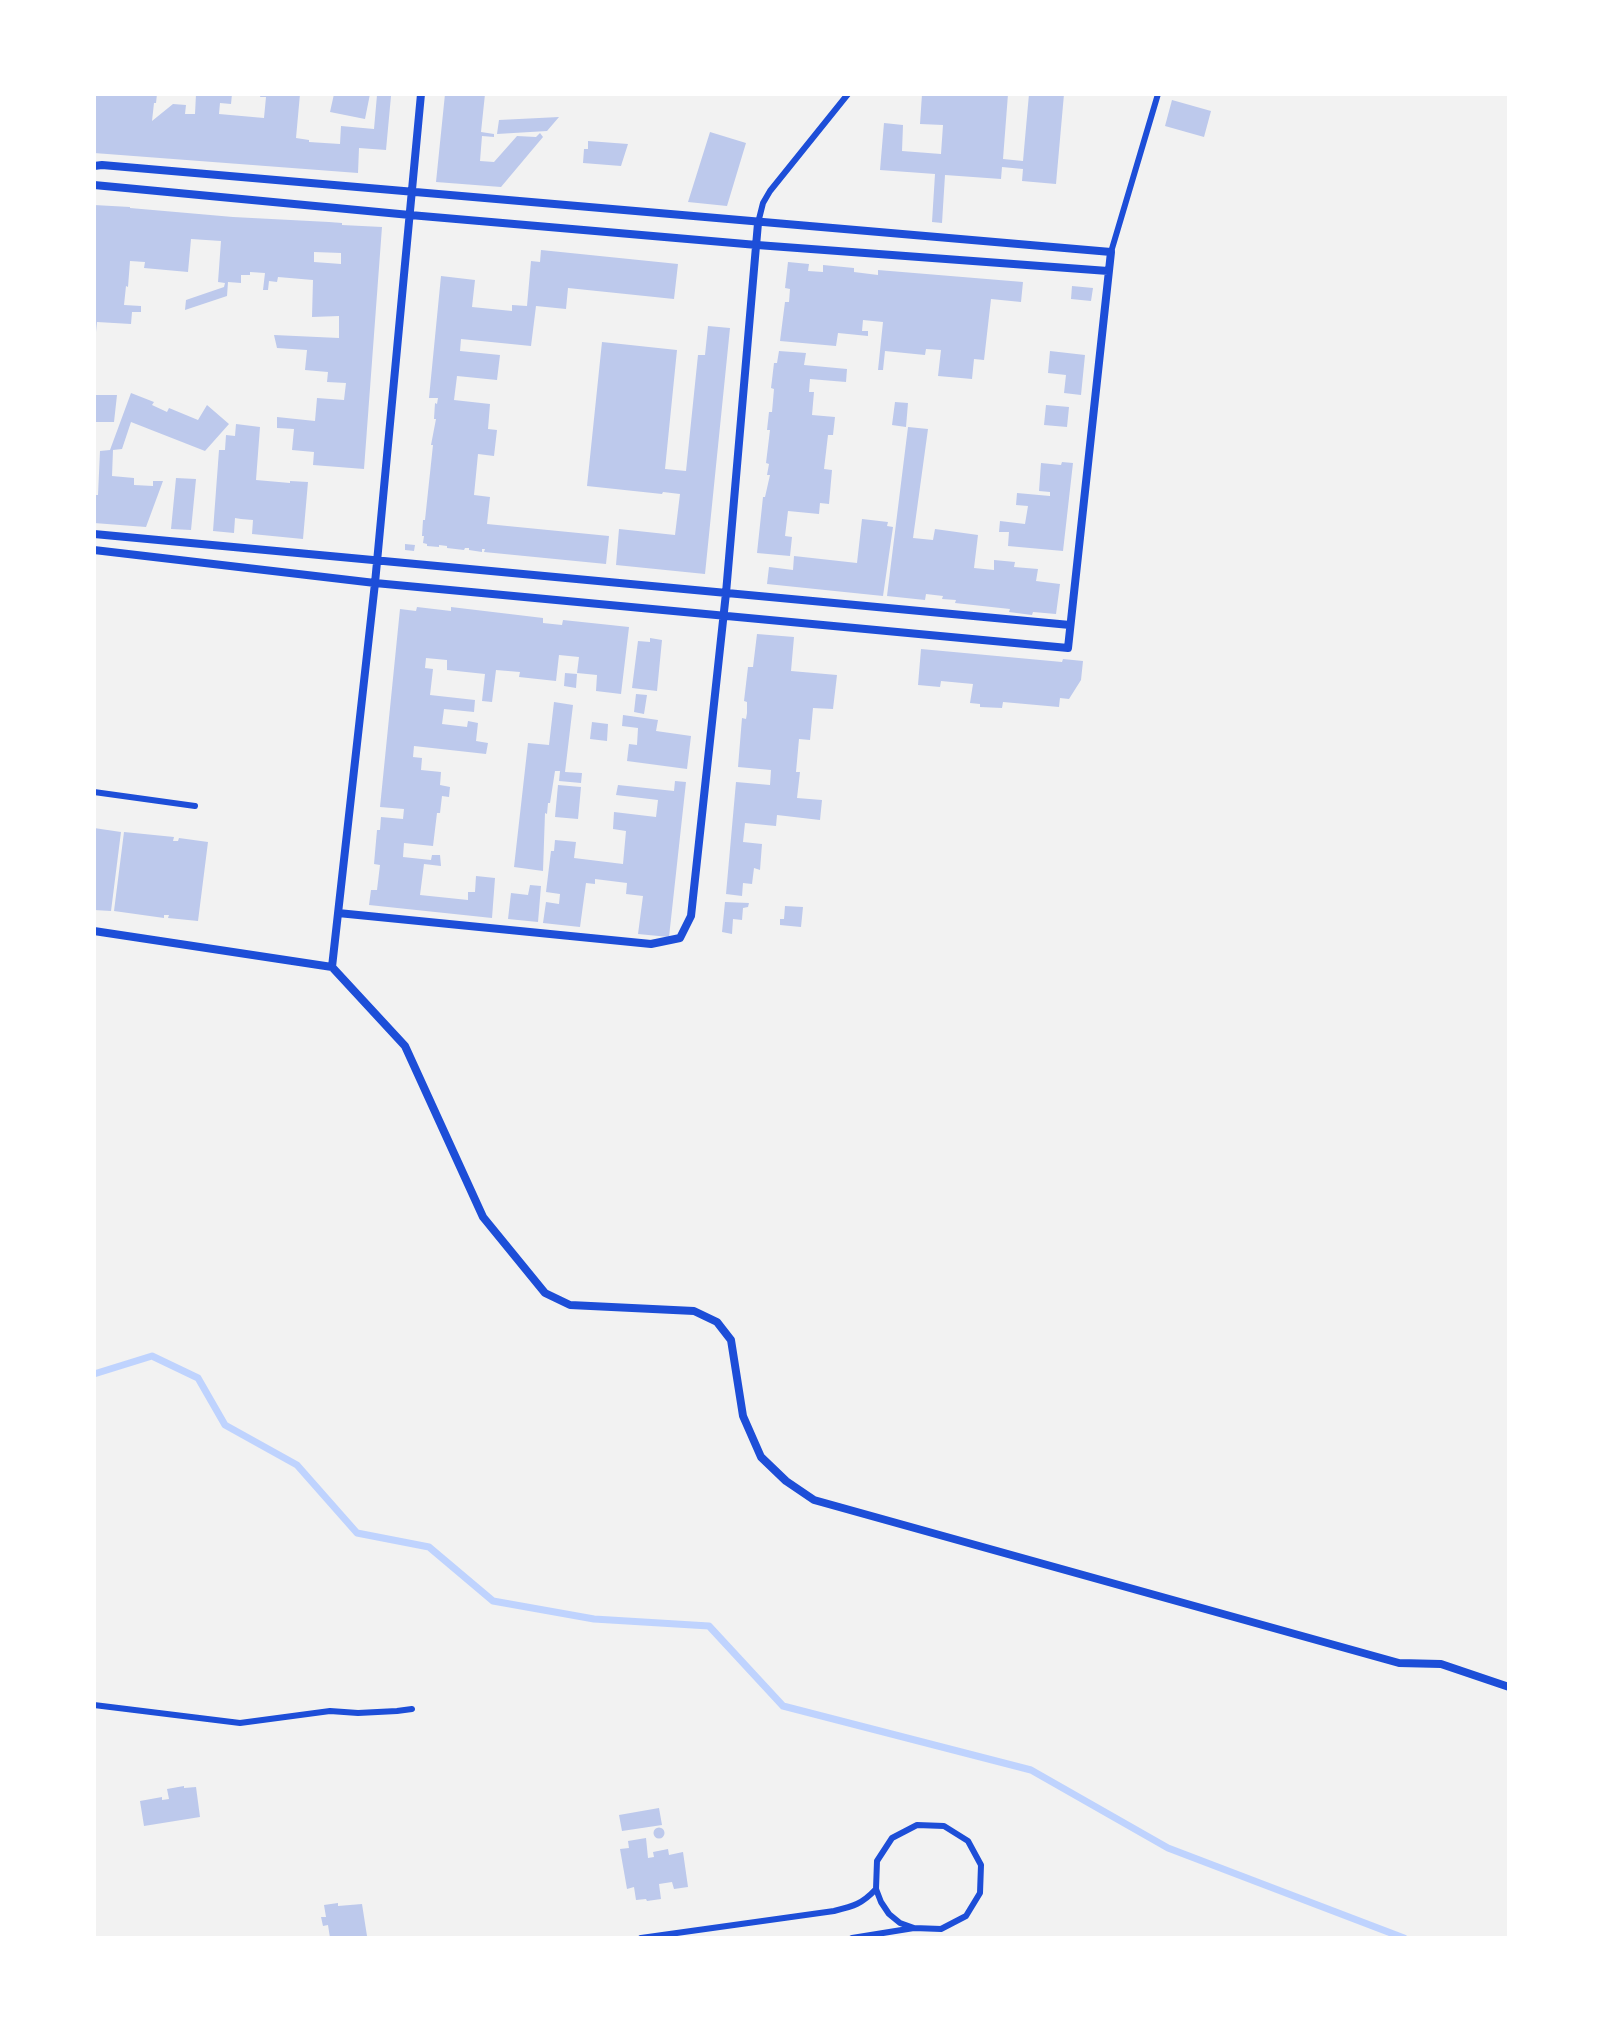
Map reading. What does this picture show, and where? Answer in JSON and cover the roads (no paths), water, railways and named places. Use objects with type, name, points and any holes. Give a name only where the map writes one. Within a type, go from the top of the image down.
[{"type":"street","points":[[332,967],[375,583],[421,94]]},
{"type":"street","points":[[94,166],[1111,252],[1068,648],[375,583],[94,550]]},
{"type":"street","points":[[94,185],[757,245],[1108,271]]},
{"type":"street","points":[[338,913],[651,944],[680,938],[691,916],[724,615],[758,223]]},
{"type":"street","points":[[94,534],[1070,625]]},
{"type":"street","points":[[94,931],[332,967],[405,1046],[483,1217],[545,1293],[570,1305],[694,1311],[717,1322],[731,1340],[743,1416],[761,1457],[786,1481],[814,1500],[1399,1663],[1441,1664],[1509,1687]]},
{"type":"lane","points":[[758,223],[770,191],[848,94]]},
{"type":"lane","points":[[1111,252],[1158,94]]},
{"type":"lane","points":[[94,792],[195,806]]},
{"type":"lane","points":[[94,1705],[240,1723],[330,1711],[358,1713],[412,1709]]},
{"type":"lane","points":[[852,1938],[914,1928],[941,1929],[966,1916],[980,1893],[981,1865],[968,1841],[944,1826],[917,1825],[892,1838],[877,1861],[876,1889],[881,1902],[900,1923],[914,1928]]},
{"type":"lane","points":[[641,1938],[834,1911],[866,1900],[876,1889]]},
{"type":"waterway","points":[[94,1374],[152,1356],[198,1378],[225,1425],[297,1465],[357,1533],[429,1547],[493,1601],[594,1619],[709,1626],[783,1706],[1031,1770],[1168,1848],[1404,1938]]}]
